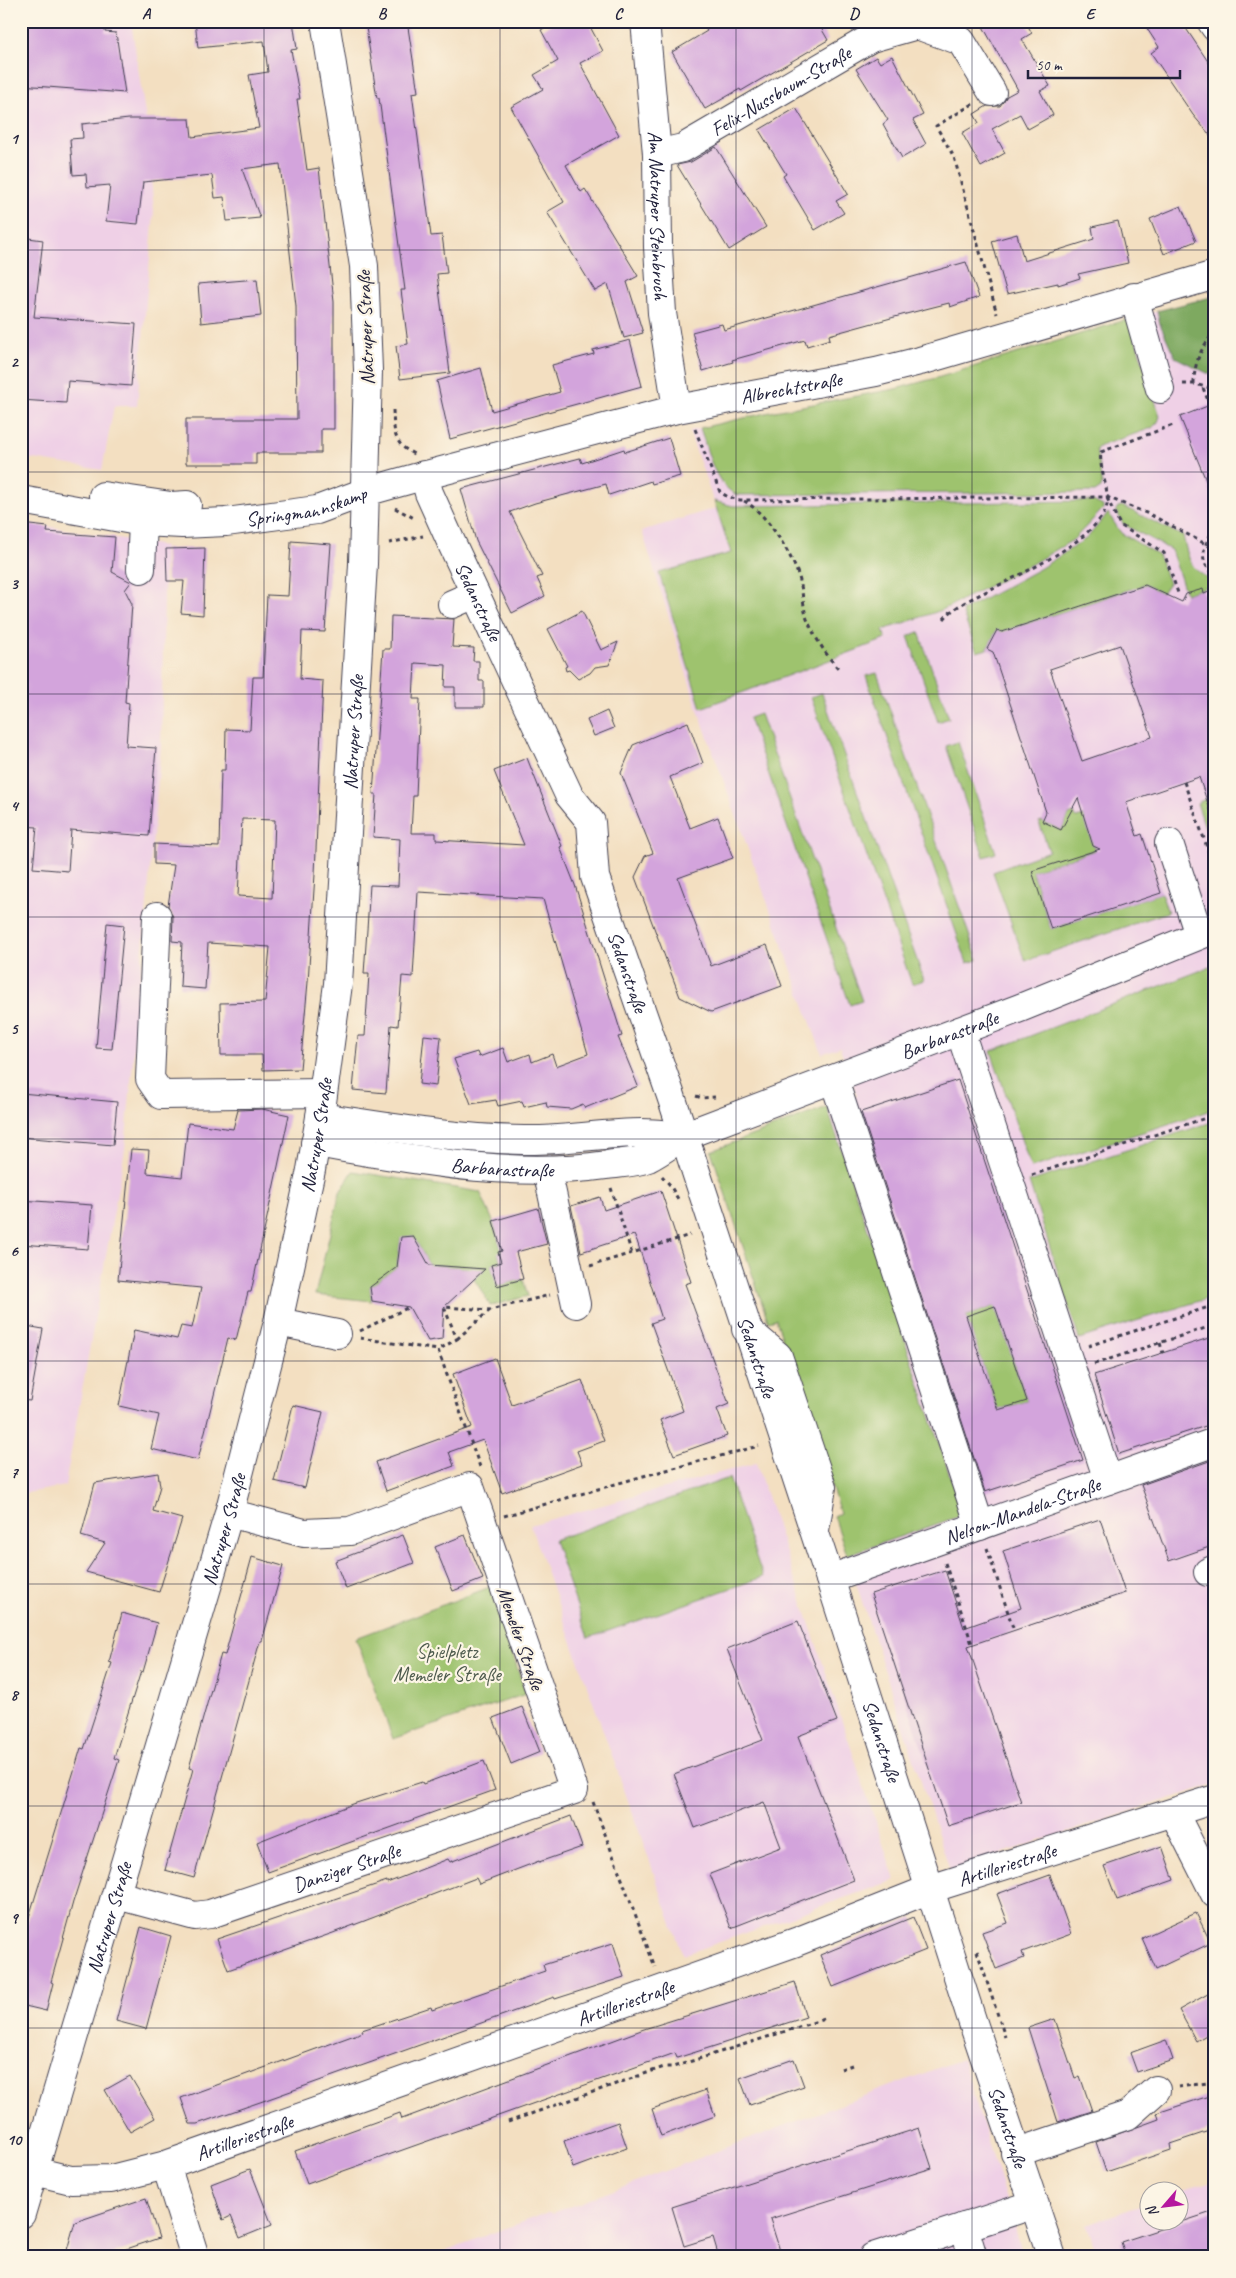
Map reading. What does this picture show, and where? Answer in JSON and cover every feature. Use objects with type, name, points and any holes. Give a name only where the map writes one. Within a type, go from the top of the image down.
[{"type":"street","name":"Natruper Straße","points":[[21,2214],[229,1513],[278,1322],[316,1144],[322,1105],[338,984],[357,696],[368,370],[364,266],[325,21]]},
{"type":"street","name":"Am Natruper Steinbruch","points":[[645,21],[657,154],[658,248],[662,313],[682,408]]},
{"type":"street","points":[[1211,21],[1215,27]]},
{"type":"street","name":"Felix-Nussbaum-Straße","points":[[657,154],[683,148],[871,38],[917,25],[961,41],[992,92]]},
{"type":"street","name":"Albrechtstraße","points":[[365,492],[682,408],[876,372],[920,361],[1134,297],[1215,275]]},
{"type":"street","points":[[1134,297],[1160,389]]},
{"type":"street","name":"Sedanstraße","points":[[424,475],[464,599],[568,795],[591,822],[595,877],[815,1533],[1016,2153],[1052,2257]]},
{"type":"street","name":"Springmannskamp","points":[[21,481],[128,501],[171,506],[222,504],[317,492],[365,492]]},
{"type":"street","name":"Springmannskamp","points":[[21,500],[143,522],[226,522],[317,510],[365,492]]},
{"type":"street","points":[[140,569],[143,522]]},
{"type":"street","points":[[1169,843],[1207,932]]},
{"type":"street","name":"Barbarastraße","points":[[157,916],[150,1079],[161,1095],[322,1105],[428,1134],[476,1138],[525,1140],[578,1139],[641,1133],[683,1136]]},
{"type":"street","name":"Barbarastraße","points":[[316,1144],[423,1161],[482,1168],[547,1170],[589,1168],[647,1158],[683,1136],[960,1031],[1207,932]]},
{"type":"street","points":[[960,1031],[1108,1480]]},
{"type":"street","points":[[834,1080],[980,1526]]},
{"type":"street","points":[[547,1170],[572,1288]]},
{"type":"street","points":[[278,1322],[350,1335]]},
{"type":"street","name":"Nelson-Mandela-Straße","points":[[830,1579],[1215,1442]]},
{"type":"street","points":[[229,1513],[304,1533],[350,1531],[470,1487]]},
{"type":"street","name":"Memeler Straße","points":[[470,1487],[574,1790]]},
{"type":"street","name":"Danziger Straße","points":[[117,1895],[195,1916],[210,1914],[574,1790]]},
{"type":"street","name":"Artilleriestraße","points":[[34,2171],[71,2180],[111,2179],[166,2165],[796,1942],[930,1890],[1215,1800]]},
{"type":"street","points":[[1174,1813],[1215,1894]]},
{"type":"street","points":[[1016,2153],[1128,2115],[1156,2090]]},
{"type":"street","points":[[166,2165],[195,2257]]},
{"type":"street","points":[[873,2257],[1035,2204]]},
{"type":"street","points":[[964,2227],[973,2257]]},
{"type":"path","points":[[992,92],[936,126],[954,157],[1003,336]]},
{"type":"path","points":[[1194,384],[1194,368],[1202,347],[1215,331]]},
{"type":"path","points":[[1160,389],[1176,384],[1194,384],[1215,389]]},
{"type":"path","points":[[1203,387],[1210,405]]},
{"type":"path","points":[[682,408],[720,492],[728,497],[753,505],[784,545],[800,579],[807,619],[831,660],[840,670]]},
{"type":"path","points":[[1173,425],[1101,452],[1099,462],[1107,498],[1120,525],[1164,553],[1178,593]]},
{"type":"path","points":[[742,500],[1107,498],[1151,515],[1215,549]]},
{"type":"path","points":[[944,619],[949,613],[962,605],[1038,565],[1076,542],[1105,511],[1107,498]]},
{"type":"path","points":[[1215,527],[1204,544],[1202,557],[1205,565],[1215,575]]},
{"type":"path","points":[[389,543],[425,536]]},
{"type":"path","points":[[1184,782],[1215,870]]},
{"type":"path","points":[[1010,1182],[1215,1115]]},
{"type":"path","points":[[656,1174],[661,1176],[670,1185],[680,1207]]},
{"type":"path","points":[[610,1188],[632,1254]]},
{"type":"path","points":[[457,1339],[444,1307],[490,1310],[572,1288],[632,1254],[690,1235],[687,1226]]},
{"type":"path","points":[[1066,1353],[1215,1305]]},
{"type":"path","points":[[350,1335],[409,1307]]},
{"type":"path","points":[[350,1335],[438,1350],[457,1339],[490,1310]]},
{"type":"path","points":[[1105,1361],[1213,1326],[1215,1334]]},
{"type":"path","points":[[1160,1343],[1163,1352]]},
{"type":"path","points":[[438,1350],[480,1469],[470,1487]]},
{"type":"path","points":[[482,1523],[647,1475],[759,1446]]},
{"type":"path","points":[[980,1526],[1014,1631]]},
{"type":"path","points":[[938,1541],[972,1644]]},
{"type":"path","points":[[574,1790],[592,1800],[663,1989]]},
{"type":"path","points":[[508,2122],[664,2067],[673,2067],[824,2019]]},
{"type":"path","points":[[841,2069],[852,2065]]},
{"type":"path","points":[[1156,2090],[1215,2082]]},
{"type":"shaded area","points":[[21,21],[131,21],[146,120],[154,212],[137,406],[114,406],[102,470],[21,457]]},
{"type":"shaded area","points":[[1215,296],[1215,1784],[950,1870],[834,1516],[840,1513],[776,1319],[768,1321],[711,1151],[857,1096],[840,1047],[822,1054],[698,710],[642,531],[716,508],[689,431],[775,411],[895,389],[1129,319]]},
{"type":"shaded area","points":[[21,522],[165,546],[161,746],[125,1149],[65,1486],[21,1494]]},
{"type":"shaded area","points":[[756,1463],[895,1880],[683,1955],[530,1525]]},
{"type":"shaded area","points":[[962,2059],[1024,2257],[428,2257],[549,2212],[553,2213]]},
{"type":"shaded area","points":[[1215,2180],[1215,2257],[1098,2257],[1087,2224],[1138,2206],[1138,2230],[1188,2230],[1188,2189]]},
{"type":"green space","points":[[1215,296],[1215,374],[1207,373],[1175,357],[1160,324],[1157,311]]},
{"type":"green space","points":[[1129,319],[1160,416],[1158,422],[1152,428],[1096,449],[1102,484],[1101,488],[1095,492],[737,495],[722,483],[712,466],[700,428],[775,411],[895,389]]},
{"type":"green space","points":[[714,501],[733,506],[1093,501],[1103,506],[1103,509],[1073,540],[1030,565],[942,610],[883,630],[886,639],[701,708],[659,573],[731,553]]},
{"type":"green space","points":[[1122,506],[1183,536],[1189,558],[1195,569],[1214,581],[1215,584],[1186,594],[1171,550],[1123,524],[1116,510]]},
{"type":"green space","points":[[1108,513],[1121,533],[1158,555],[1169,583],[1162,593],[1142,584],[1138,592],[1133,594],[1131,589],[1012,629],[1008,635],[997,630],[987,649],[977,652],[962,611],[1041,568],[1087,538]]},
{"type":"green space","points":[[919,632],[949,718],[938,722],[908,636]]},
{"type":"green space","points":[[877,673],[978,960],[967,963],[866,676]]},
{"type":"green space","points":[[822,693],[924,980],[912,984],[811,697]]},
{"type":"green space","points":[[760,714],[862,1001],[850,1005],[749,718]]},
{"type":"green space","points":[[958,742],[996,853],[984,857],[946,746]]},
{"type":"green space","points":[[1208,798],[1215,818],[1215,857],[1197,803]]},
{"type":"green space","points":[[1074,813],[1076,818],[1084,816],[1095,850],[1032,871],[1051,929],[1161,893],[1168,912],[1025,961],[993,872],[1049,851],[1039,822],[1043,821],[1061,830],[1069,815]]},
{"type":"green space","points":[[1215,965],[1215,1078],[1212,1080],[1215,1089],[1215,1109],[1031,1168],[991,1051]]},
{"type":"green space","points":[[827,1107],[963,1515],[847,1555],[834,1516],[840,1513],[776,1319],[768,1321],[711,1151]]},
{"type":"green space","points":[[1215,1121],[1215,1296],[1079,1339],[1029,1182]]},
{"type":"green space","points":[[353,1171],[480,1192],[493,1221],[502,1251],[498,1253],[501,1262],[491,1265],[498,1286],[523,1279],[528,1296],[491,1306],[467,1268],[429,1265],[413,1236],[401,1238],[397,1267],[370,1287],[372,1301],[315,1295],[340,1192]]},
{"type":"green space","points":[[995,1306],[1027,1401],[998,1410],[966,1316]]},
{"type":"green space","points":[[729,1478],[763,1577],[588,1638],[554,1540]]},
{"type":"green space","name":"Spielpletz Memeler Straße","points":[[490,1587],[526,1694],[393,1739],[356,1638]]},
{"type":"building","points":[[21,21],[106,21],[105,32],[116,33],[125,93],[21,85]]},
{"type":"building","points":[[195,21],[293,21],[297,49],[291,50],[300,99],[297,99],[307,170],[319,168],[334,302],[334,429],[321,429],[321,453],[256,453],[256,464],[186,464],[186,419],[297,419],[296,306],[280,164],[242,169],[260,218],[227,221],[224,197],[215,198],[212,175],[143,182],[138,224],[106,221],[110,185],[87,187],[86,174],[73,175],[70,139],[83,138],[82,124],[129,119],[190,119],[192,137],[259,128],[249,75],[268,72],[264,41],[198,48]]},
{"type":"building","points":[[365,21],[407,21],[418,92],[412,93],[431,236],[442,235],[447,273],[437,274],[450,373],[400,379],[396,346],[408,344],[401,290],[405,290],[379,98],[377,98]]},
{"type":"building","points":[[556,21],[587,21],[603,51],[580,63],[619,135],[566,165],[581,192],[585,189],[638,276],[627,282],[643,333],[624,338],[608,284],[595,291],[547,212],[564,202],[511,107],[543,89],[534,75],[558,61],[541,30]]},
{"type":"building","points":[[701,21],[817,21],[828,40],[741,91],[740,89],[705,109],[672,52],[707,31]]},
{"type":"building","points":[[980,21],[1025,21],[1032,33],[1022,39],[1050,86],[1040,91],[1053,115],[1028,129],[1020,114],[992,129],[1005,153],[981,167],[962,133],[979,123],[974,114],[987,106],[1000,106],[1007,96],[1018,90]]},
{"type":"building","points":[[1142,21],[1181,21],[1215,72],[1215,141],[1193,115],[1151,53],[1159,47]]},
{"type":"building","points":[[892,56],[923,115],[913,120],[926,144],[902,158],[883,124],[888,120],[856,69],[876,57],[880,63]]},
{"type":"building","points":[[796,108],[848,194],[836,201],[844,213],[815,230],[783,176],[786,174],[759,130]]},
{"type":"building","points":[[716,147],[766,227],[729,250],[677,165],[691,162]]},
{"type":"building","points":[[1181,206],[1196,241],[1164,254],[1150,219]]},
{"type":"building","points":[[1118,221],[1128,263],[1078,274],[1080,278],[1058,285],[1058,283],[1007,294],[992,241],[1017,234],[1024,261],[1094,239],[1092,227]]},
{"type":"building","points":[[21,237],[43,240],[34,317],[136,324],[131,386],[68,381],[66,403],[21,400]]},
{"type":"building","points":[[966,262],[979,297],[950,307],[949,303],[829,335],[830,339],[807,346],[805,340],[732,360],[733,362],[703,371],[692,332],[722,324],[724,330]]},
{"type":"building","points":[[257,279],[261,316],[201,323],[198,284]]},
{"type":"building","points":[[630,340],[642,386],[450,439],[437,381],[481,368],[492,411],[560,392],[552,365],[594,354],[593,350]]},
{"type":"building","points":[[1215,403],[1215,500],[1214,500],[1180,417]]},
{"type":"building","points":[[669,438],[680,476],[652,484],[651,481],[609,495],[606,484],[535,503],[510,512],[542,576],[537,578],[545,596],[512,613],[476,541],[461,489],[580,458],[582,463],[624,449],[625,452]]},
{"type":"building","points":[[21,524],[48,527],[47,532],[115,537],[112,572],[131,582],[125,590],[132,604],[125,702],[129,703],[126,746],[156,748],[149,836],[71,830],[68,871],[33,868],[37,827],[21,826]]},
{"type":"building","points":[[291,541],[331,544],[325,632],[302,631],[300,679],[323,681],[315,874],[300,1069],[263,1070],[262,1055],[221,1055],[220,1003],[265,1002],[270,947],[208,943],[205,989],[180,987],[182,942],[172,941],[173,917],[168,906],[174,865],[154,864],[154,844],[219,847],[221,770],[225,770],[226,729],[250,730],[253,677],[263,677],[267,595],[288,596]],"holes":[[[242,819],[275,820],[272,898],[238,896]]]},
{"type":"building","points":[[205,548],[203,615],[181,613],[184,581],[167,581],[166,549]]},
{"type":"building","points":[[1145,585],[1182,602],[1186,594],[1203,589],[1204,594],[1209,592],[1211,598],[1215,600],[1215,815],[1212,816],[1199,777],[1126,802],[1137,836],[1142,834],[1161,893],[1051,929],[1032,871],[1100,849],[1093,846],[1078,798],[1061,830],[1042,821],[1046,812],[993,652],[987,649],[997,630],[1002,632]],"holes":[[[1120,645],[1152,737],[1082,761],[1050,669]]]},
{"type":"building","points":[[582,611],[601,650],[618,642],[609,665],[595,667],[590,673],[578,679],[569,670],[566,671],[565,667],[567,666],[548,629]]},
{"type":"building","points":[[391,616],[454,619],[452,647],[474,648],[473,661],[479,661],[479,681],[484,681],[484,707],[455,707],[455,687],[445,687],[446,665],[415,663],[413,699],[420,699],[416,796],[413,796],[411,833],[436,833],[436,840],[524,845],[494,771],[527,758],[562,846],[560,847],[575,885],[622,1036],[618,1037],[638,1086],[585,1108],[583,1104],[571,1109],[547,1107],[546,1102],[524,1107],[522,1101],[498,1106],[496,1100],[471,1104],[454,1059],[477,1052],[479,1057],[503,1048],[508,1062],[530,1054],[532,1062],[552,1054],[556,1066],[588,1054],[543,899],[418,892],[413,977],[402,976],[398,1026],[391,1025],[386,1093],[353,1090],[358,1036],[365,1036],[369,974],[364,974],[370,885],[398,886],[400,839],[373,837],[376,794],[373,794],[383,649],[390,649]]},
{"type":"building","points":[[607,711],[614,728],[594,736],[587,720]]},
{"type":"building","points":[[688,722],[703,763],[670,777],[690,828],[718,817],[733,858],[678,878],[711,966],[767,945],[782,986],[711,1012],[680,997],[635,877],[645,856],[653,853],[621,773],[633,745]]},
{"type":"building","points":[[107,923],[124,925],[112,1049],[96,1048]]},
{"type":"building","points":[[424,1035],[441,1037],[436,1086],[419,1084]]},
{"type":"building","points":[[958,1080],[1083,1460],[985,1492],[861,1112]],"holes":[[[995,1306],[1027,1401],[998,1410],[966,1316]]]},
{"type":"building","points":[[21,1093],[117,1102],[113,1145],[21,1137]]},
{"type":"building","points":[[262,1109],[289,1115],[251,1292],[248,1292],[236,1340],[228,1338],[198,1460],[151,1449],[159,1415],[119,1406],[134,1330],[177,1339],[181,1326],[192,1328],[201,1288],[118,1280],[131,1149],[149,1150],[147,1173],[182,1177],[188,1123],[233,1129],[238,1110]]},
{"type":"building","points":[[661,1191],[691,1282],[685,1284],[729,1404],[717,1409],[727,1436],[674,1455],[660,1420],[683,1411],[651,1323],[662,1319],[637,1241],[634,1235],[581,1252],[571,1206],[600,1197],[604,1210]]},
{"type":"building","points":[[21,1200],[92,1205],[88,1249],[21,1244]]},
{"type":"building","points":[[538,1208],[547,1244],[516,1252],[523,1279],[497,1286],[491,1265],[501,1262],[498,1252],[502,1251],[493,1221]]},
{"type":"building","points":[[413,1236],[429,1265],[485,1269],[444,1307],[442,1339],[428,1341],[409,1307],[372,1301],[370,1287],[397,1267],[401,1237]]},
{"type":"building","points":[[21,1325],[43,1329],[30,1401],[21,1400]]},
{"type":"building","points":[[1215,1336],[1215,1423],[1119,1454],[1094,1375]]},
{"type":"building","points":[[495,1358],[512,1405],[582,1380],[604,1441],[577,1451],[582,1464],[502,1493],[483,1440],[449,1452],[454,1466],[386,1491],[376,1462],[472,1427],[453,1374]]},
{"type":"building","points":[[293,1405],[323,1412],[305,1488],[274,1481]]},
{"type":"building","points":[[1215,1459],[1215,1545],[1169,1561],[1141,1485]]},
{"type":"building","points":[[158,1473],[160,1486],[153,1511],[182,1519],[159,1592],[86,1572],[105,1543],[81,1536],[95,1483]]},
{"type":"building","points":[[1100,1519],[1125,1593],[968,1646],[1021,1802],[948,1826],[871,1594],[945,1570],[964,1628],[1021,1608],[1003,1551]]},
{"type":"building","points":[[403,1535],[414,1563],[346,1589],[335,1561]]},
{"type":"building","points":[[465,1535],[483,1579],[453,1591],[435,1547]]},
{"type":"building","points":[[252,1557],[283,1566],[262,1641],[260,1641],[194,1878],[165,1870],[193,1769],[189,1768],[221,1654],[225,1655]]},
{"type":"building","points":[[122,1613],[157,1623],[143,1672],[141,1671],[114,1758],[119,1760],[73,1902],[51,1982],[53,1983],[46,2011],[21,2005],[21,1943],[81,1748],[84,1749],[112,1663],[109,1662]]},
{"type":"building","points":[[798,1621],[837,1721],[798,1736],[854,1880],[731,1928],[710,1874],[781,1847],[764,1802],[695,1828],[674,1774],[763,1740],[727,1649]]},
{"type":"building","points":[[522,1707],[540,1752],[511,1764],[493,1718]]},
{"type":"building","points":[[484,1761],[495,1790],[268,1872],[257,1842],[353,1804],[422,1782],[423,1784]]},
{"type":"building","points":[[571,1816],[582,1847],[479,1884],[476,1878],[333,1933],[228,1970],[217,1939],[387,1881],[387,1883],[448,1859],[450,1862]]},
{"type":"building","points":[[1162,1846],[1174,1880],[1117,1900],[1104,1866]]},
{"type":"building","points":[[1050,1875],[1071,1934],[1022,1952],[1024,1958],[996,1969],[982,1932],[1008,1923],[997,1894]]},
{"type":"building","points":[[1196,1913],[1211,1943],[1156,1969],[1142,1938]]},
{"type":"building","points":[[913,1917],[926,1950],[833,1987],[820,1955]]},
{"type":"building","points":[[141,1927],[171,1936],[146,2029],[116,2021]]},
{"type":"building","points":[[613,1943],[624,1977],[555,1999],[554,1997],[263,2101],[197,2124],[190,2124],[181,2098],[363,2032],[362,2030],[431,2007],[432,2010],[545,1971],[543,1965]]},
{"type":"building","points":[[795,1982],[806,2017],[677,2058],[675,2053],[307,2184],[295,2151],[400,2113],[402,2119],[644,2029]]},
{"type":"building","points":[[1215,1990],[1215,2030],[1196,2041],[1179,2010]]},
{"type":"building","points":[[1055,2019],[1075,2078],[1080,2076],[1092,2111],[1058,2122],[1028,2028]]},
{"type":"building","points":[[1166,2040],[1173,2060],[1137,2072],[1130,2053]]},
{"type":"building","points":[[794,2059],[804,2086],[750,2105],[740,2078]]},
{"type":"building","points":[[130,2076],[155,2118],[130,2132],[105,2090]]},
{"type":"building","points":[[706,2090],[715,2116],[661,2136],[652,2109]]},
{"type":"building","points":[[1215,2094],[1215,2129],[1170,2144],[1171,2150],[1106,2172],[1096,2142],[1159,2119],[1157,2113]]},
{"type":"building","points":[[618,2122],[627,2148],[573,2168],[564,2141]]},
{"type":"building","points":[[919,2128],[932,2168],[770,2219],[781,2254],[771,2257],[719,2257],[713,2237],[684,2246],[672,2207]]},
{"type":"building","points":[[250,2169],[272,2225],[240,2238],[231,2216],[223,2220],[211,2184]]},
{"type":"building","points":[[146,2198],[159,2238],[103,2257],[65,2257],[75,2222]]},
{"type":"building","points":[[1215,2211],[1215,2257],[1126,2257],[1121,2242],[1157,2230],[1188,2230],[1188,2220]]}]
